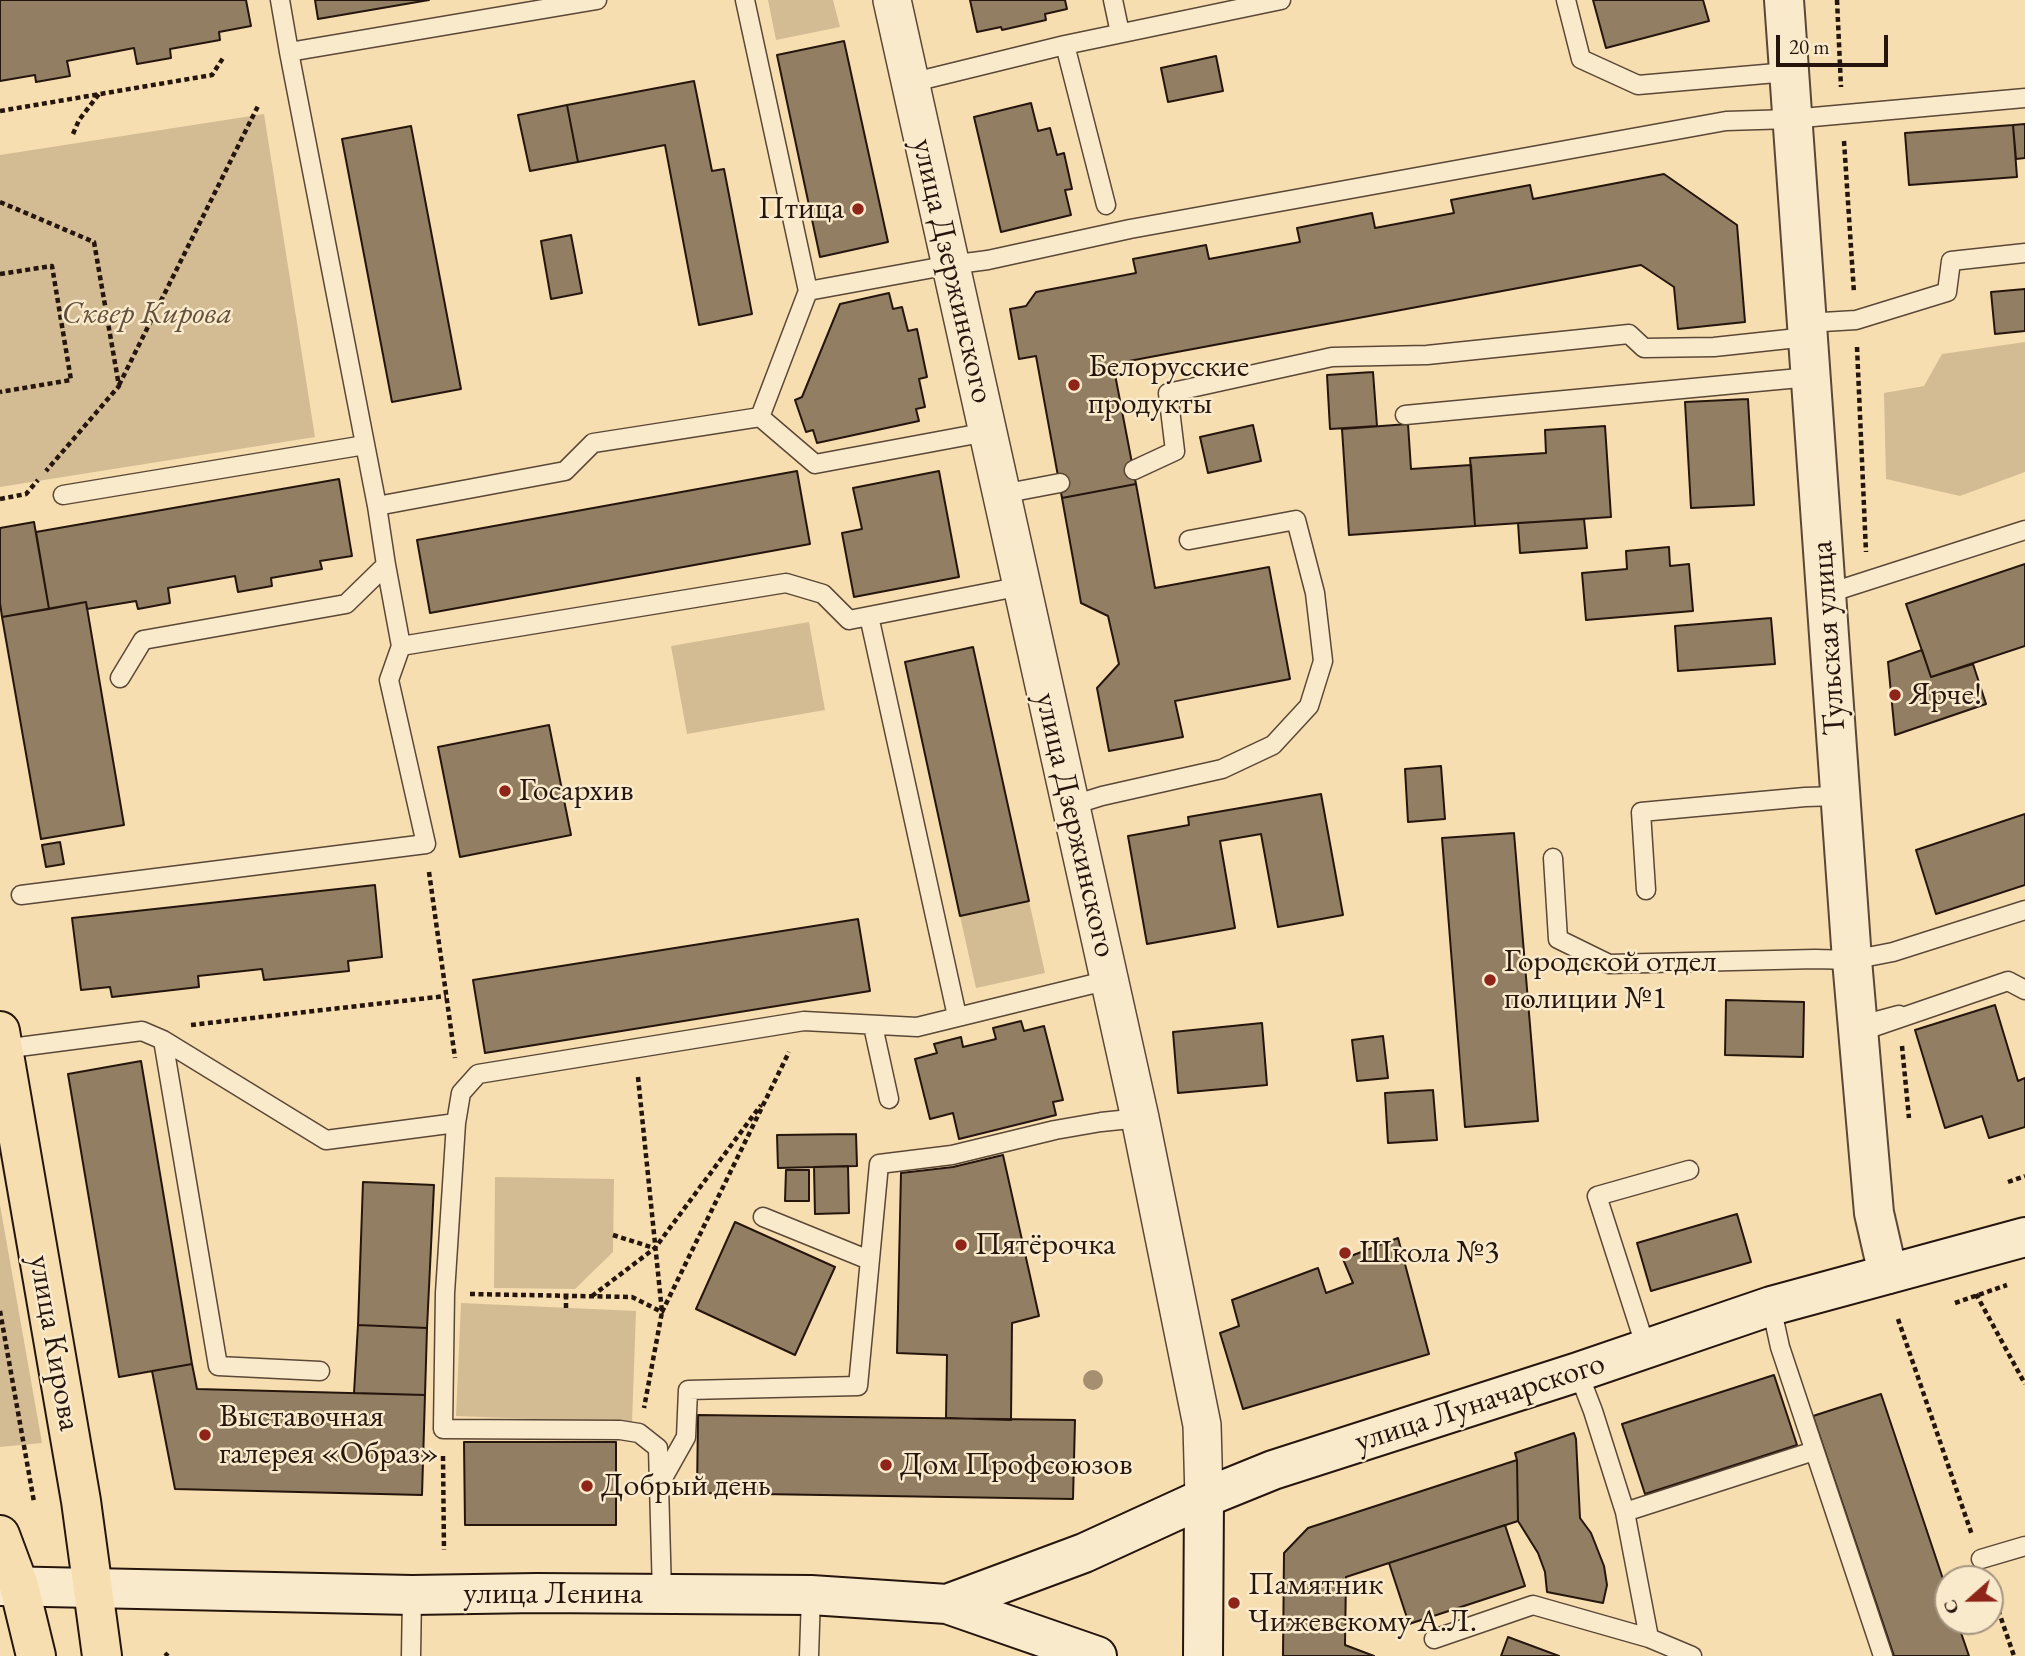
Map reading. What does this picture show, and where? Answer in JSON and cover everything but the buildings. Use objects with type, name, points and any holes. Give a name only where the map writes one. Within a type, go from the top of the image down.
[{"type":"main road","name":"Тульская улица","points":[[1784,0],[1852,960],[1874,1213],[1888,1273]]},
{"type":"main road","name":"улица Кирова","points":[[2,1040],[81,1501],[102,1656]]},
{"type":"main road","name":"улица Луначарского","points":[[947,1604],[1084,1553],[1204,1498],[1273,1470],[1578,1372],[1771,1306],[2025,1237]]},
{"type":"main road","name":"улица Дзержинского","points":[[1203,1656],[1204,1498]]},
{"type":"main road","points":[[0,1535],[10,1586],[36,1656]]},
{"type":"main road","name":"улица Ленина","points":[[10,1586],[412,1595],[811,1595],[947,1604],[1097,1656]]},
{"type":"street","name":"улица Дзержинского","points":[[892,0],[1139,1118],[1202,1425],[1204,1498]]},
{"type":"lane","points":[[21,895],[426,844],[389,680],[401,646],[377,506],[280,0]]},
{"type":"lane","points":[[289,52],[597,0]]},
{"type":"lane","points":[[745,0],[808,291],[760,417]]},
{"type":"lane","points":[[1112,0],[1120,33]]},
{"type":"lane","points":[[910,83],[1065,45],[1281,0]]},
{"type":"lane","points":[[1566,0],[1581,59],[1638,85],[1788,72]]},
{"type":"lane","points":[[1065,45],[1106,205]]},
{"type":"lane","points":[[808,291],[988,260],[1130,229],[1726,121],[1791,119],[2025,99]]},
{"type":"lane","points":[[1134,470],[1175,451],[1168,393],[1332,358],[1427,355],[1629,334],[1644,348],[1714,347],[1856,320],[1947,292],[1951,261],[2025,253]]},
{"type":"lane","points":[[1405,415],[1810,377]]},
{"type":"lane","points":[[377,506],[565,471],[593,443],[760,417],[815,464],[988,432]]},
{"type":"lane","points":[[63,495],[365,445]]},
{"type":"lane","points":[[1002,494],[1060,483]]},
{"type":"lane","points":[[1070,806],[1102,796],[1222,769],[1273,745],[1309,706],[1322,661],[1315,593],[1296,520],[1189,540]]},
{"type":"lane","points":[[1826,594],[2025,530]]},
{"type":"lane","points":[[120,678],[143,640],[346,604],[386,565]]},
{"type":"lane","points":[[401,646],[786,583],[824,594],[849,620],[1022,586]]},
{"type":"lane","points":[[869,616],[957,1016]]},
{"type":"lane","points":[[1646,890],[1641,812],[1786,798],[1840,796]]},
{"type":"lane","points":[[1553,858],[1558,939],[1609,964],[1852,960],[1893,952],[2025,911]]},
{"type":"lane","points":[[662,1594],[658,1448],[639,1433],[620,1430],[443,1429],[445,1293],[456,1123],[461,1093],[478,1074],[804,1021],[917,1027],[1109,980]]},
{"type":"lane","points":[[1858,1026],[1899,1015],[1865,1030],[2008,981],[2025,990]]},
{"type":"lane","points":[[873,1026],[889,1100]]},
{"type":"lane","points":[[2,1040],[142,1031],[163,1040],[326,1140],[456,1123]]},
{"type":"lane","points":[[163,1040],[218,1366],[320,1371]]},
{"type":"lane","points":[[659,1485],[685,1437],[688,1390],[858,1386],[879,1164],[952,1155],[1055,1130],[1139,1118]]},
{"type":"lane","points":[[1646,1348],[1597,1196],[1689,1170]]},
{"type":"lane","points":[[763,1217],[869,1260]]},
{"type":"lane","points":[[1771,1306],[1780,1347],[1883,1656]]},
{"type":"lane","points":[[1578,1372],[1625,1513],[1649,1638]]},
{"type":"lane","points":[[1625,1513],[1814,1451]]},
{"type":"lane","points":[[1980,1559],[2025,1546]]},
{"type":"lane","points":[[411,1656],[412,1595]]},
{"type":"lane","points":[[809,1656],[811,1595]]},
{"type":"lane","points":[[1434,1639],[1532,1605],[1649,1638],[1692,1656]]},
{"type":"path","points":[[0,111],[212,75],[223,58]]},
{"type":"path","points":[[73,134],[99,94]]},
{"type":"path","points":[[0,499],[26,494],[119,386],[259,104]]},
{"type":"path","points":[[0,202],[94,242],[119,386]]},
{"type":"path","points":[[0,274],[52,266],[71,380],[0,392]]},
{"type":"path","points":[[426,844],[461,1093]]},
{"type":"path","points":[[142,1031],[446,996]]},
{"type":"path","points":[[639,1433],[662,1312],[804,1021]]},
{"type":"path","points":[[635,1048],[662,1312]]},
{"type":"path","points":[[591,1297],[654,1248],[769,1095]]},
{"type":"path","points":[[2008,1182],[2025,1176]]},
{"type":"path","points":[[613,1235],[654,1248]]},
{"type":"path","points":[[1955,1303],[2013,1283]]},
{"type":"path","points":[[445,1293],[632,1297],[662,1312]]},
{"type":"path","points":[[1976,1294],[2025,1384]]},
{"type":"path","points":[[566,1296],[566,1308]]},
{"type":"path","points":[[0,1311],[34,1502]]},
{"type":"path","points":[[1898,1319],[1980,1559]]},
{"type":"path","points":[[443,1429],[444,1550]]},
{"type":"path","points":[[2004,1627],[2014,1656]]},
{"type":"green space","points":[[768,0],[833,0],[840,27],[776,40]]},
{"type":"green space","name":"Сквер Кирова","points":[[264,114],[315,437],[0,487],[0,155]]},
{"type":"green space","points":[[2025,342],[2025,472],[1960,496],[1886,479],[1884,393],[1924,386],[1942,354]]},
{"type":"green space","points":[[809,622],[825,710],[687,734],[671,646]]},
{"type":"green space","points":[[1029,901],[1045,973],[976,988],[960,916]]},
{"type":"green space","points":[[495,1177],[614,1179],[613,1252],[575,1289],[494,1288]]},
{"type":"green space","points":[[0,1205],[42,1443],[0,1447]]},
{"type":"green space","points":[[461,1303],[636,1311],[632,1423],[456,1416]]},
{"type":"place","name":"Птица","points":[[858,209]]},
{"type":"place","name":"Белорусские продукты","points":[[1074,385]]},
{"type":"place","name":"Ярче!","points":[[1895,695]]},
{"type":"place","name":"Госархив","points":[[505,791]]},
{"type":"place","name":"Городской отдел полиции №1","points":[[1490,980]]},
{"type":"place","name":"Пятёрочка","points":[[961,1245]]},
{"type":"place","name":"Школа №3","points":[[1345,1253]]},
{"type":"place","name":"Выставочная галерея «Образ»","points":[[205,1435]]},
{"type":"place","name":"Дом Профсоюзов","points":[[886,1465]]},
{"type":"place","name":"Добрый день","points":[[587,1486]]},
{"type":"place","name":"Памятник Чижевскому А.Л.","points":[[1234,1603]]}]
